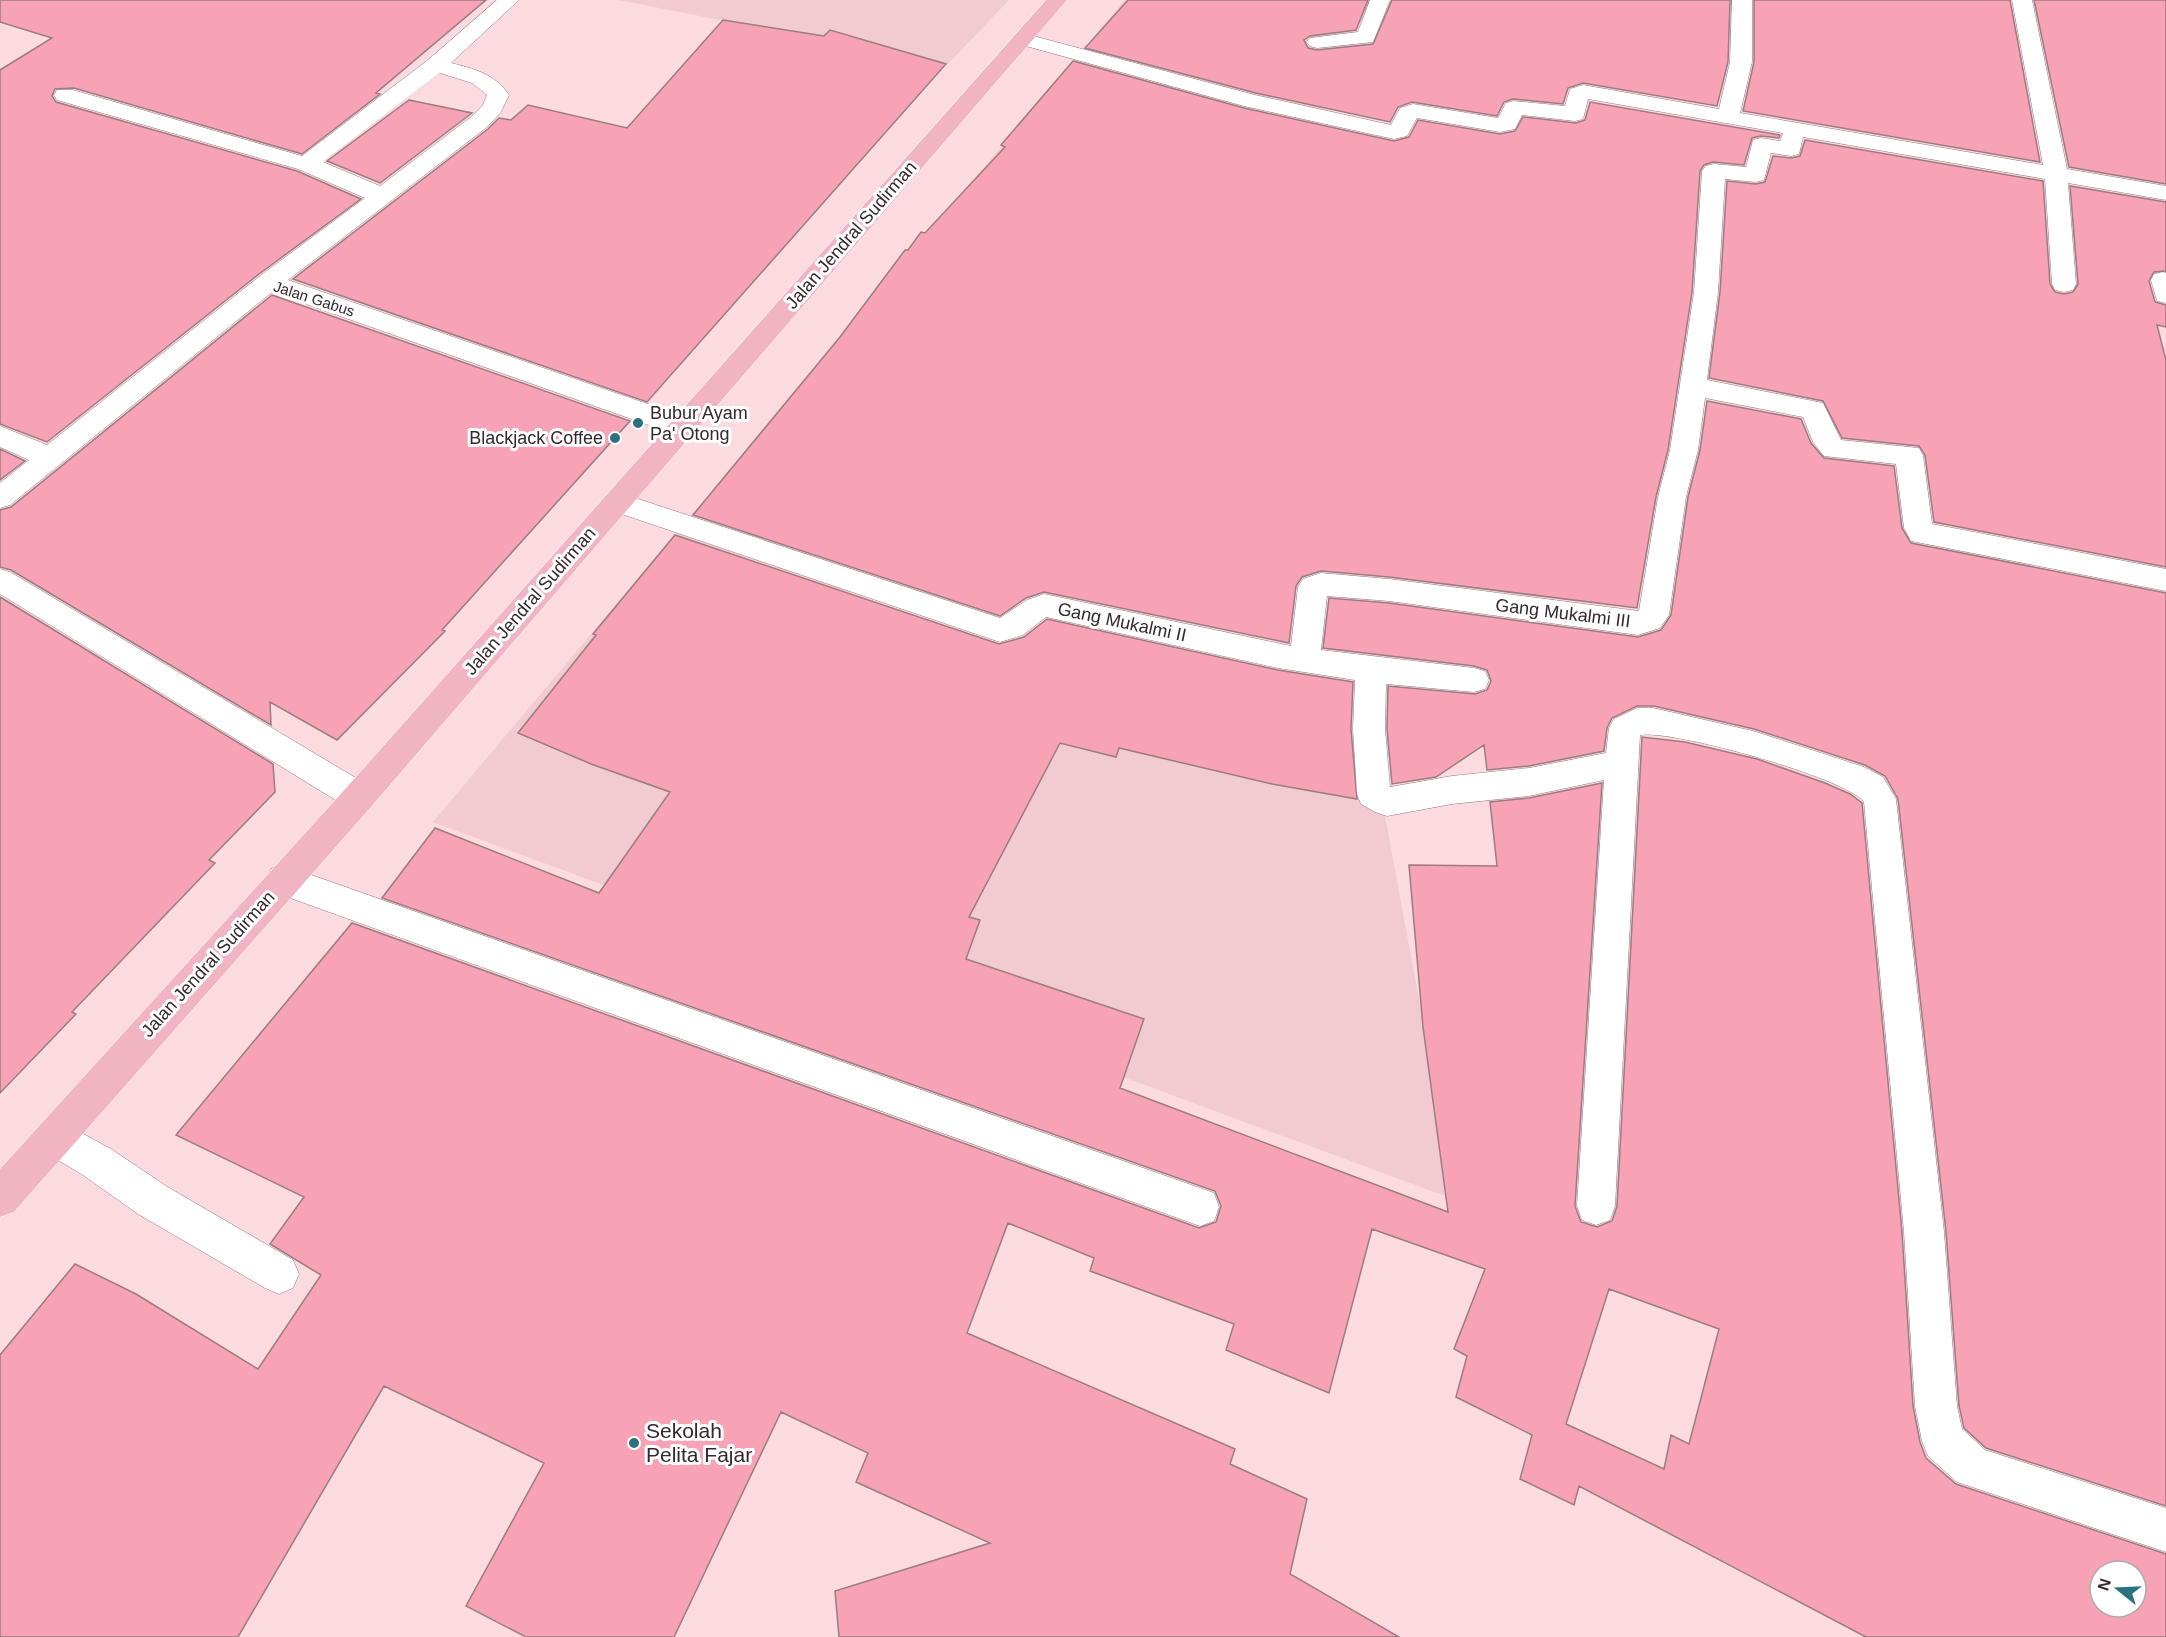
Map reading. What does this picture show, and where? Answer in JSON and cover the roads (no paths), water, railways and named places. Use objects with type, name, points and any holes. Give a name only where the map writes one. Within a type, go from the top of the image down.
[{"type":"main road","name":"Jalan Jendral Sudirman","points":[[0,1198],[359,797],[1057,0]]},
{"type":"street","points":[[306,164],[436,65],[508,0]]},
{"type":"street","points":[[1317,42],[1366,38],[1380,0]]},
{"type":"street","points":[[1728,117],[1741,62],[1742,0]]},
{"type":"street","points":[[2022,0],[2056,174],[2064,284]]},
{"type":"street","points":[[1022,39],[1252,101],[1394,132],[1399,131],[1408,113],[1419,110],[1500,125],[1507,124],[1514,108],[1575,114],[1578,94],[1583,92],[2166,193]]},
{"type":"street","points":[[269,282],[479,122],[493,107],[498,94],[494,88],[483,81],[436,65]]},
{"type":"street","points":[[65,95],[306,164],[366,188],[380,197]]},
{"type":"street","points":[[1792,128],[1791,149],[1761,145],[1756,175],[1714,171],[1706,292],[1692,386],[1814,410],[1827,442],[1834,449],[1909,455],[1918,528],[1922,533],[2166,580]]},
{"type":"street","name":"Jalan Gabus","points":[[0,498],[269,282],[684,426]]},
{"type":"street","name":"Gang Mukalmi III","points":[[1305,660],[1313,587],[1321,584],[1378,589],[1638,623],[1649,620],[1654,615],[1657,601],[1660,570],[1684,450],[1692,386]]},
{"type":"street","points":[[0,436],[49,457]]},
{"type":"street","name":"Gang Mukalmi II","points":[[617,502],[1000,630],[1015,627],[1034,608],[1044,605],[1305,660],[1371,670],[1474,680]]},
{"type":"street","points":[[0,580],[359,797]]},
{"type":"street","points":[[1371,670],[1369,729],[1374,794],[1388,802],[1452,790],[1528,783],[1612,765],[1621,767]]},
{"type":"street","points":[[1596,1206],[1625,728],[1638,720],[1716,733],[1800,758],[1868,784],[1880,799],[1924,1232],[1936,1406],[1943,1441],[1972,1467],[2166,1530]]},
{"type":"street","points":[[283,880],[1200,1207]]},
{"type":"street","points":[[54,1137],[97,1162],[152,1200],[279,1274]]},
{"type":"place","name":"Bubur Ayam Pa' Otong","points":[[638,423]]},
{"type":"place","name":"Blackjack Coffee","points":[[615,438]]},
{"type":"place","name":"Sekolah Pelita Fajar","points":[[634,1443]]}]
